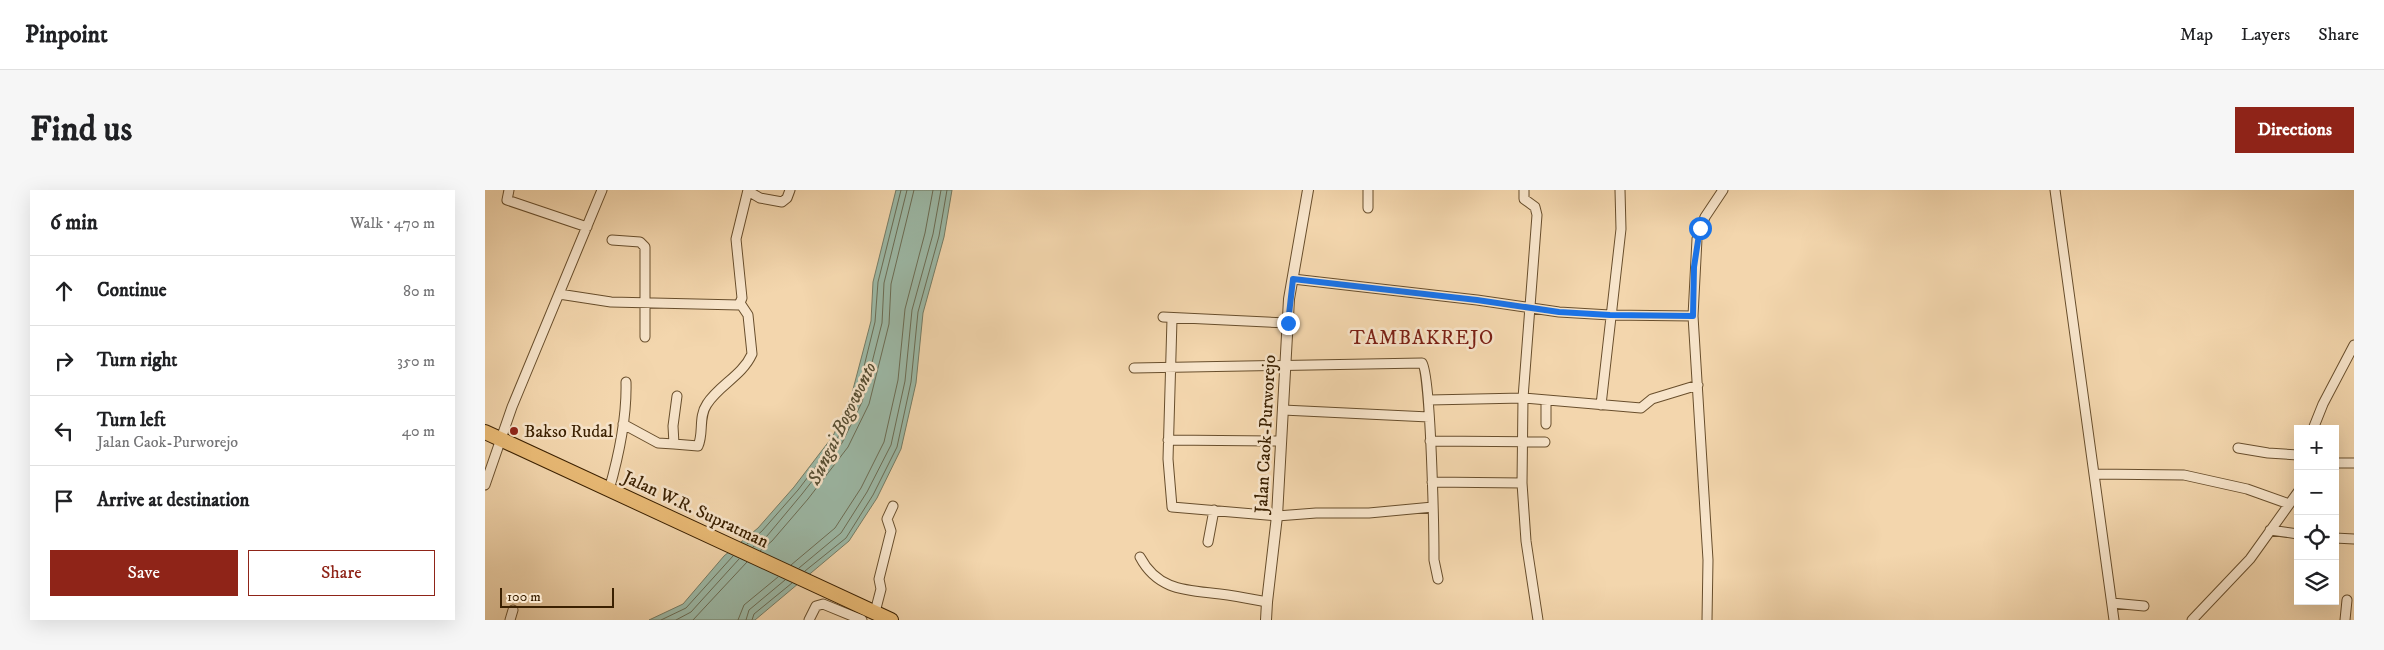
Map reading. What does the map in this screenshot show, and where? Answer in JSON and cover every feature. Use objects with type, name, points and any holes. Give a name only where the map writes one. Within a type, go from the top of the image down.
[{"type":"main road","name":"Jalan W.R. Supratman","points":[[485,432],[891,620]]},
{"type":"street","points":[[509,190],[507,200],[587,227]]},
{"type":"street","points":[[485,484],[500,439],[602,190]]},
{"type":"street","points":[[740,303],[742,292],[736,232],[748,191],[761,198],[782,202],[787,198],[789,190]]},
{"type":"street","name":"Jalan Caok-Purworejo","points":[[1266,620],[1277,516],[1288,323],[1293,279],[1308,190]]},
{"type":"street","points":[[1368,190],[1368,208]]},
{"type":"street","points":[[1524,190],[1525,199],[1535,207],[1537,215],[1521,440],[1525,533],[1538,620]]},
{"type":"street","points":[[1601,405],[1621,229],[1620,190]]},
{"type":"street","points":[[1707,620],[1708,560],[1693,316],[1697,240],[1705,217],[1723,190]]},
{"type":"street","points":[[2055,190],[2114,620]]},
{"type":"street","points":[[612,240],[640,242],[645,247],[645,337]]},
{"type":"street","points":[[1293,279],[1530,308],[1610,315],[1693,316]]},
{"type":"street","points":[[559,294],[611,302],[732,306],[740,303]]},
{"type":"street","points":[[623,424],[658,443],[699,445],[703,409],[708,401],[749,360],[752,346],[749,322],[747,310],[740,303]]},
{"type":"street","points":[[1288,323],[1167,318],[1171,366],[1168,440],[1172,507],[1277,516],[1316,513],[1369,513],[1433,507]]},
{"type":"street","points":[[2315,425],[2323,404],[2354,345]]},
{"type":"street","points":[[1134,368],[1422,363],[1425,368],[1429,400],[1434,560],[1438,579]]},
{"type":"street","points":[[609,490],[620,453],[625,382]]},
{"type":"street","points":[[1429,400],[1523,398],[1546,402],[1641,408],[1652,398],[1698,386]]},
{"type":"street","points":[[674,444],[673,426],[677,396]]},
{"type":"street","points":[[1546,402],[1546,424]]},
{"type":"street","points":[[1283,410],[1429,417]]},
{"type":"street","points":[[1168,440],[1280,441]]},
{"type":"street","points":[[1430,441],[1521,440],[1545,442]]},
{"type":"street","points":[[2238,448],[2294,455]]},
{"type":"street","points":[[2339,463],[2354,464]]},
{"type":"street","points":[[2094,474],[2184,475],[2247,489],[2289,504]]},
{"type":"street","points":[[1432,482],[1522,483]]},
{"type":"street","points":[[2192,620],[2250,559],[2294,497]]},
{"type":"street","points":[[875,612],[881,589],[879,579],[890,533],[887,519],[893,506]]},
{"type":"street","points":[[1208,542],[1214,510]]},
{"type":"street","points":[[2270,530],[2294,533]]},
{"type":"street","points":[[2339,538],[2354,539]]},
{"type":"street","points":[[1140,557],[1148,570],[1174,587],[1187,591],[1267,602]]},
{"type":"street","points":[[2345,620],[2347,600]]},
{"type":"street","points":[[2112,603],[2144,606]]},
{"type":"street","points":[[809,620],[819,604],[851,618],[862,620]]},
{"type":"street","points":[[510,620],[513,610]]},
{"type":"water","name":"Sungai Bogowonto","points":[[896,190],[952,190],[944,237],[923,313],[916,383],[901,449],[877,498],[849,541],[755,620],[649,620],[683,604],[724,556],[758,528],[794,487],[833,436],[851,397],[871,321],[873,282]]},
{"type":"place","name":"Bakso Rudal","points":[[514,431]]},
{"type":"district","name":"TAMBAKREJO","points":[[1422,337]]},
{"type":"route","points":[[1288,323],[1289,299],[1293,279],[1477,300],[1559,312],[1693,316],[1694,267],[1700,228]]}]
